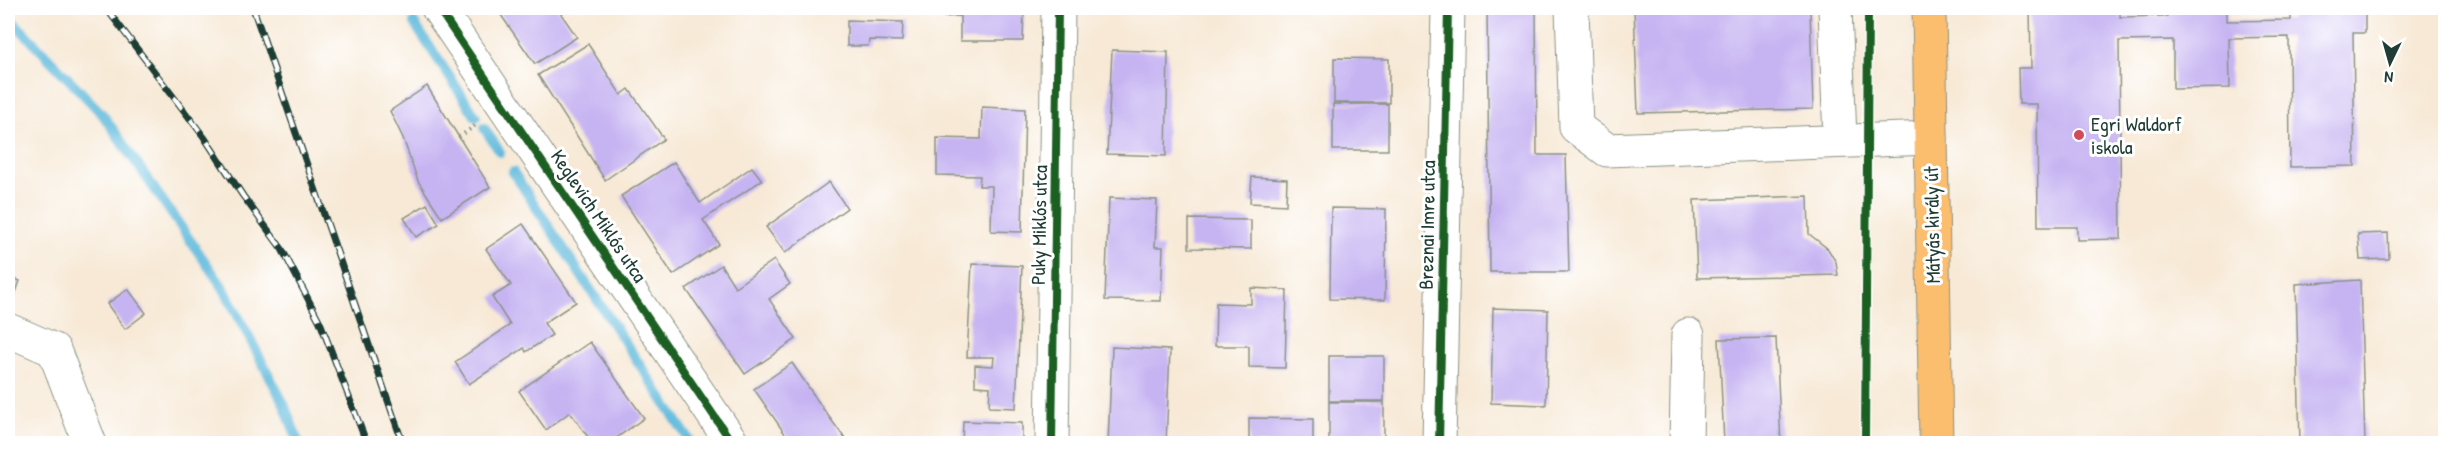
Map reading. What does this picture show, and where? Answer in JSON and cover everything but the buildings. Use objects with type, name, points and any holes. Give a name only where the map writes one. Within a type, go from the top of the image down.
[{"type":"main road","name":"Mátyás király út","points":[[1929,8],[1936,444]]},
{"type":"street","name":"Keglevich Miklós utca","points":[[438,8],[733,444]]},
{"type":"street","name":"Puky Miklós utca","points":[[1052,444],[1058,8]]},
{"type":"street","name":"Breznai Imre utca","points":[[1439,444],[1448,8]]},
{"type":"street","points":[[1572,8],[1576,127],[1607,150],[1931,138]]},
{"type":"street","points":[[1835,8],[1840,140]]},
{"type":"street","points":[[8,330],[54,350],[90,444]]},
{"type":"street","points":[[1686,444],[1688,335]]},
{"type":"waterway","points":[[8,16],[103,115],[224,289],[284,404],[299,444]]},
{"type":"waterway","points":[[414,23],[476,117]]},
{"type":"waterway","points":[[484,128],[500,152]]},
{"type":"waterway","points":[[513,172],[692,444]]},
{"type":"railway","points":[[106,8],[204,137],[282,249],[320,322],[367,444]]},
{"type":"railway","points":[[253,8],[403,444]]},
{"type":"cycle path","points":[[438,8],[733,444]]},
{"type":"cycle path","points":[[1052,444],[1058,8]]},
{"type":"cycle path","points":[[1439,444],[1448,8]]},
{"type":"cycle path","points":[[1865,444],[1868,8]]},
{"type":"place","name":"Egri Waldorf iskola","points":[[2079,135]]}]
